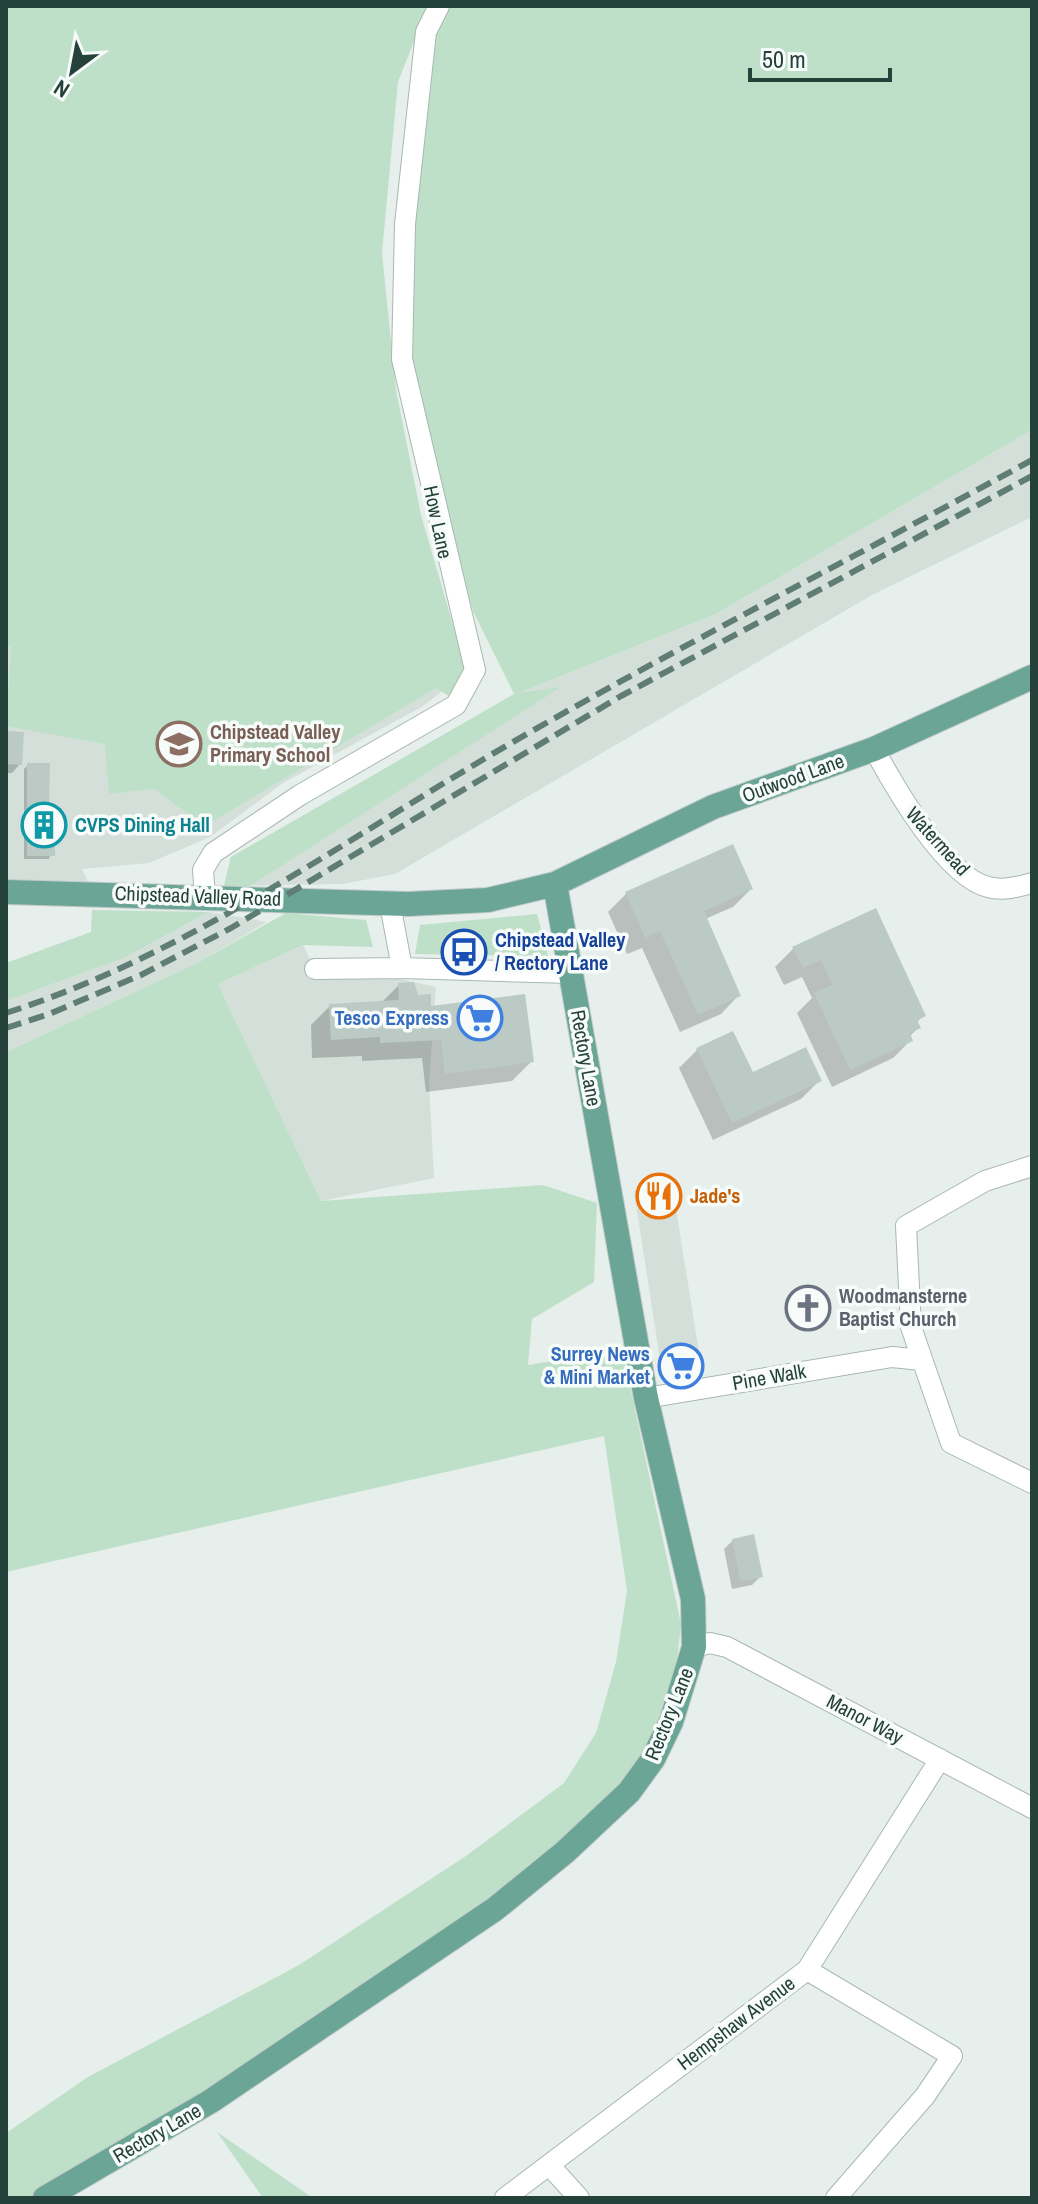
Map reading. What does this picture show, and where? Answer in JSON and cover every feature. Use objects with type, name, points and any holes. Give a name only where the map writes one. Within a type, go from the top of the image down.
[{"type":"main road","name":"Outwood Lane","points":[[555,884],[713,807],[874,749],[1032,677]]},
{"type":"main road","name":"Chipstead Valley Road","points":[[6,892],[390,904],[488,900],[555,884]]},
{"type":"main road","name":"Rectory Lane","points":[[45,2198],[211,2101],[495,1909],[565,1852],[629,1792],[653,1759],[682,1692],[694,1647],[693,1599],[646,1398],[555,884]]},
{"type":"street","name":"How Lane","points":[[205,896],[203,870],[213,853],[300,795],[456,705],[475,670],[402,359],[405,224],[426,32],[439,6]]},
{"type":"street","name":"Watermead","points":[[874,749],[906,808],[964,873],[988,887],[1032,883]]},
{"type":"street","points":[[390,904],[402,968]]},
{"type":"street","points":[[315,969],[571,973]]},
{"type":"street","points":[[1032,1166],[985,1181],[906,1226],[911,1327],[951,1443],[1032,1483]]},
{"type":"street","points":[[892,1357],[911,1327]]},
{"type":"street","name":"Pine Walk","points":[[646,1398],[892,1357],[922,1360]]},
{"type":"street","name":"Manor Way","points":[[694,1647],[710,1643],[727,1647],[1032,1808]]},
{"type":"street","name":"Hempshaw Avenue","points":[[505,2198],[807,1970],[940,1759]]},
{"type":"street","points":[[807,1970],[952,2056],[925,2096],[836,2198]]},
{"type":"street","points":[[549,2165],[579,2198]]},
{"type":"shaded area","points":[[1032,430],[1032,517],[872,595],[395,874],[343,884],[224,886],[231,857],[514,695],[716,614]]},
{"type":"shaded area","name":"Chipstead Valley Primary School","points":[[435,572],[460,677],[423,706],[283,783],[210,837],[149,863],[82,869],[93,892],[6,892],[6,616]]},
{"type":"shaded area","points":[[209,912],[267,922],[197,963],[6,1052],[6,1001],[124,958]]},
{"type":"shaded area","points":[[303,945],[310,959],[436,987],[429,1083],[434,1178],[321,1201],[218,984]]},
{"type":"shaded area","points":[[671,1178],[702,1371],[663,1379],[634,1191]]},
{"type":"green space","points":[[6,6],[428,6],[398,82],[382,253],[396,390],[421,515],[465,666],[449,696],[436,688],[205,826],[154,789],[109,794],[105,744],[6,726],[11,647],[6,645]]},
{"type":"green space","points":[[439,6],[1032,6],[1032,430],[716,614],[519,693],[561,687],[250,886],[224,886],[231,857],[514,694],[473,611],[402,359],[405,224]]},
{"type":"green space","points":[[92,910],[209,912],[124,958],[6,1001],[6,963],[91,932]]},
{"type":"green space","points":[[286,913],[366,920],[373,947],[303,945],[218,984],[321,1201],[543,1185],[597,1203],[594,1282],[532,1319],[528,1365],[622,1349],[681,1624],[676,1671],[659,1726],[632,1773],[575,1831],[494,1899],[195,2103],[28,2198],[6,2198],[6,2133],[88,2077],[299,1965],[466,1856],[564,1783],[596,1733],[616,1662],[627,1591],[604,1436],[6,1572],[6,1052],[197,963]]},
{"type":"green space","points":[[537,914],[548,956],[415,954],[420,925]]},
{"type":"green space","points":[[217,2132],[313,2198],[263,2198]]},
{"type":"building","points":[[6,731],[24,732],[22,765],[6,764]]},
{"type":"building","name":"CVPS Dining Hall","points":[[27,763],[50,763],[49,808],[62,808],[62,841],[55,841],[55,856],[27,856]]},
{"type":"building","points":[[733,844],[753,889],[704,911],[741,996],[698,1015],[660,931],[645,938],[625,892]]},
{"type":"building","points":[[876,908],[926,1016],[917,1020],[921,1028],[910,1033],[913,1041],[850,1070],[814,993],[832,985],[821,960],[803,968],[792,947]]},
{"type":"building","points":[[414,982],[418,995],[431,994],[431,1006],[525,994],[534,1062],[445,1074],[441,1040],[380,1043],[380,1037],[331,1040],[329,1004],[399,1000],[398,983]]},
{"type":"building","points":[[733,1031],[753,1072],[806,1047],[822,1081],[732,1123],[696,1048]]},
{"type":"building","points":[[754,1534],[763,1577],[740,1581],[732,1539]]},
{"type":"railway","points":[[6,1013],[73,989],[201,928],[571,709],[1032,460]]},
{"type":"railway","points":[[6,1028],[49,1014],[141,975],[231,928],[621,696],[1032,476]]},
{"type":"place","name":"Chipstead Valley Primary School","points":[[179,744]]},
{"type":"place","name":"CVPS Dining Hall","points":[[44,825]]},
{"type":"place","name":"Chipstead Valley / Rectory Lane","points":[[464,952]]},
{"type":"place","name":"Tesco Express","points":[[480,1018]]},
{"type":"place","name":"Jade's","points":[[659,1196]]},
{"type":"place","name":"Woodmansterne Baptist Church","points":[[808,1308]]},
{"type":"place","name":"Surrey News & Mini Market","points":[[681,1366]]}]
